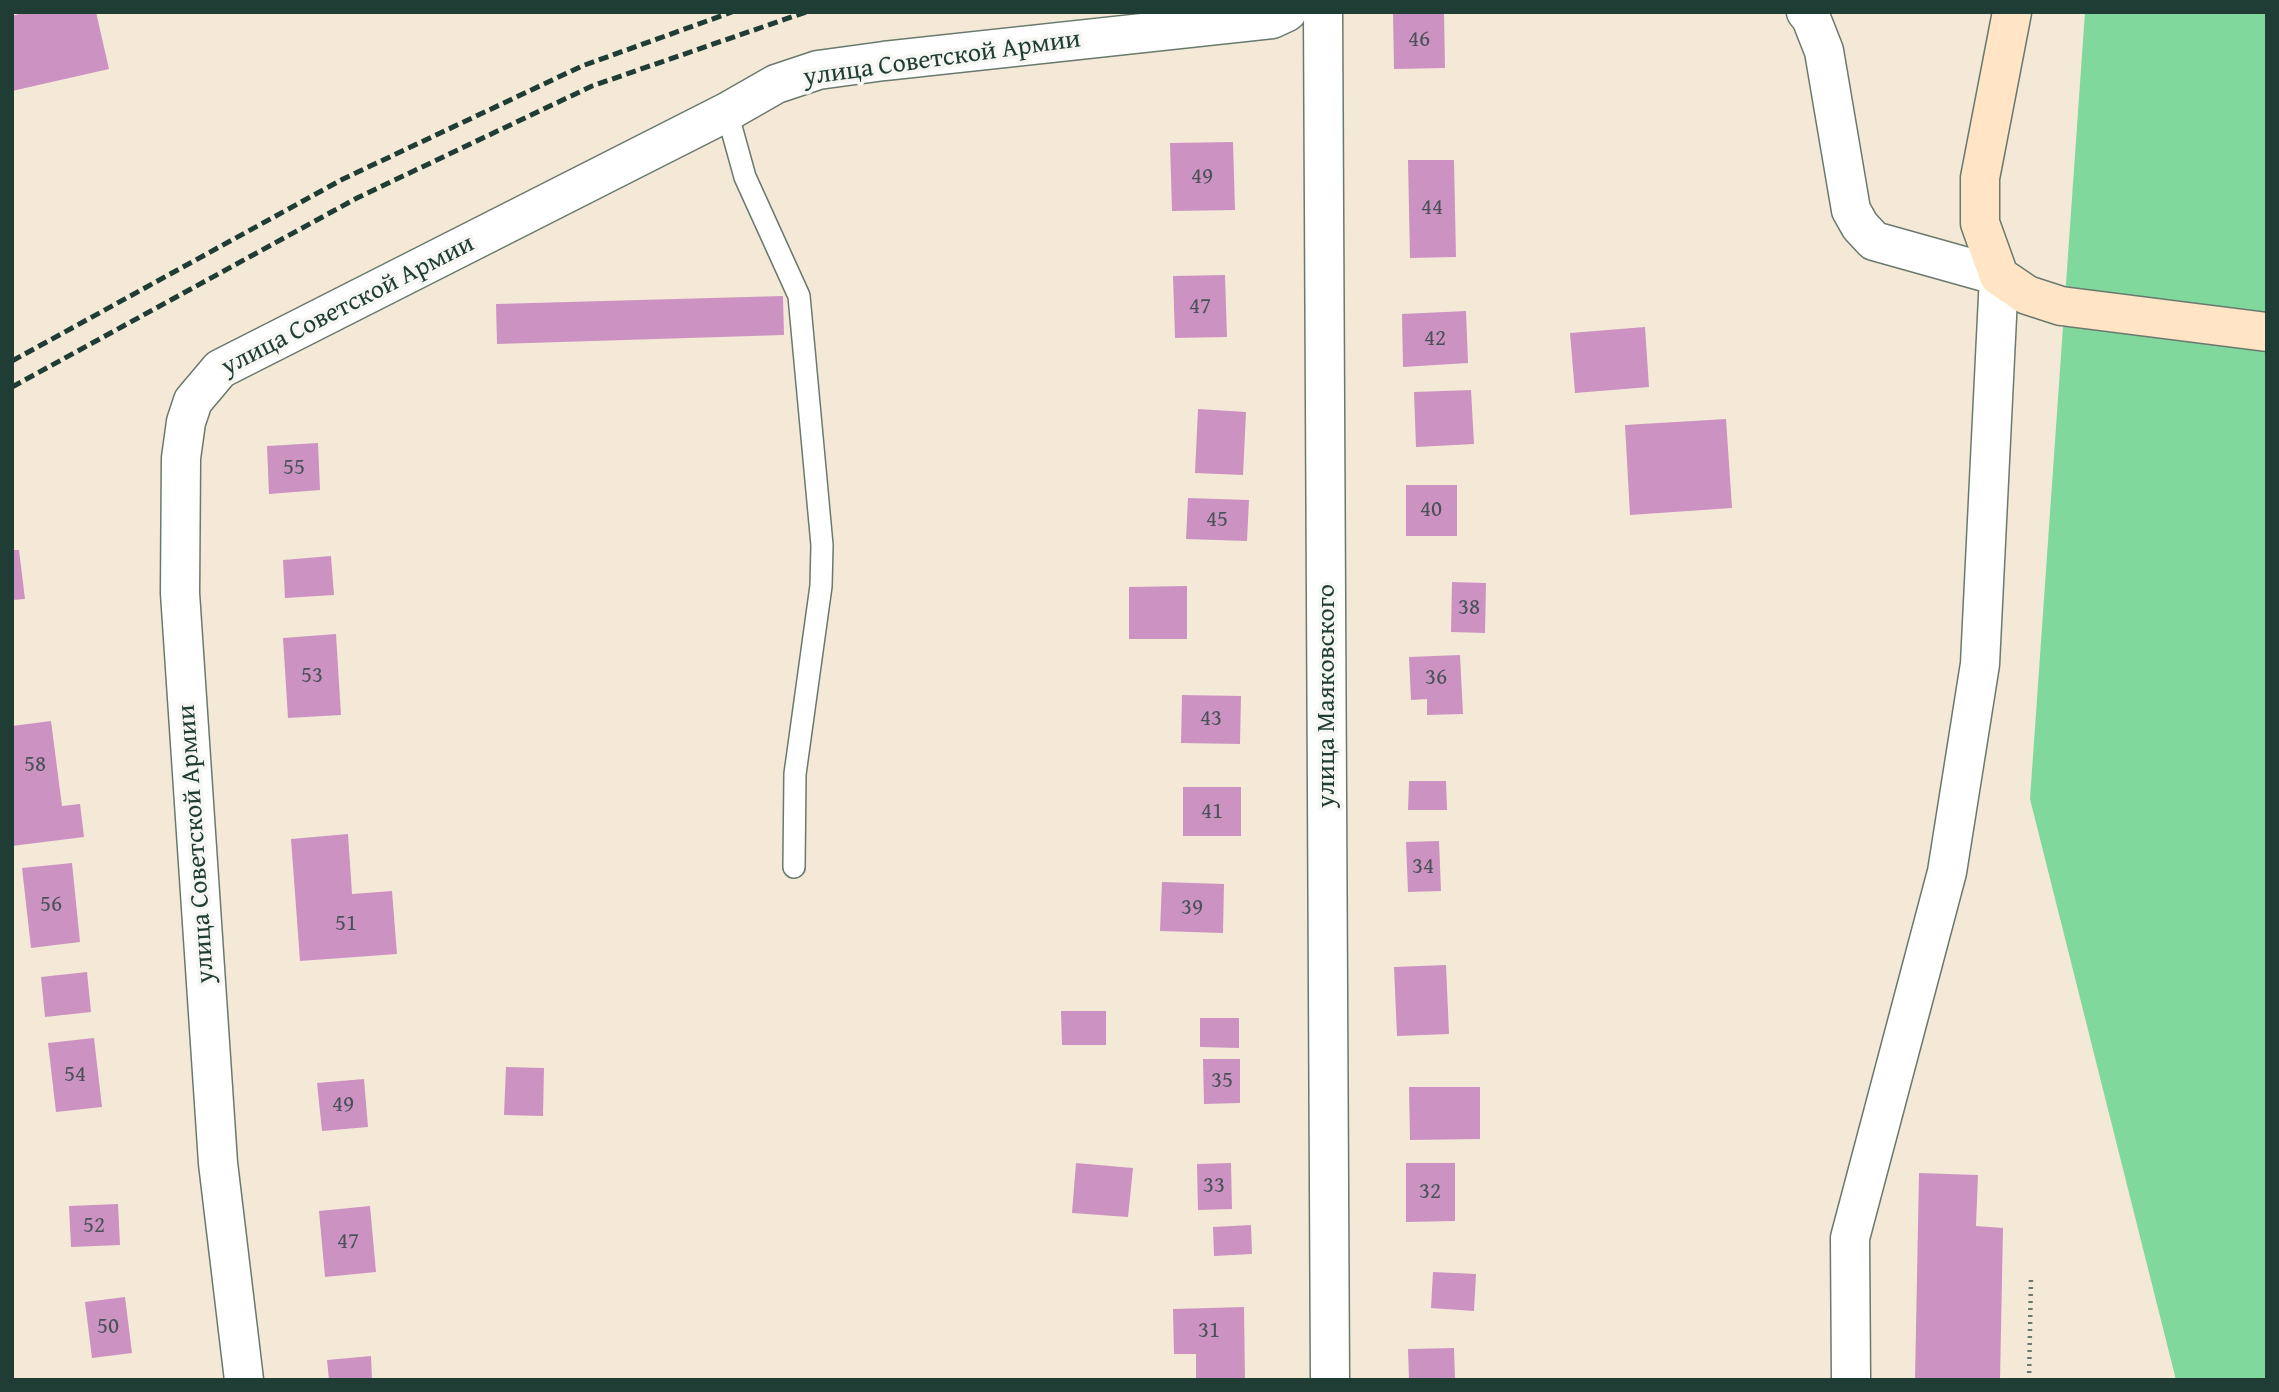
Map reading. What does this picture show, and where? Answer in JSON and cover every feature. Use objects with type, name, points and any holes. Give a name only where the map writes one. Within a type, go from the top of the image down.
[{"type":"main road","points":[[2012,12],[1980,178],[1980,223],[1999,276],[2027,295],[2061,306],[2267,332]]},
{"type":"street","name":"улица Советской Армии","points":[[244,1380],[218,1163],[180,593],[181,458],[186,422],[193,401],[220,369],[727,112],[776,83],[818,71],[897,59],[1272,19],[1287,12]]},
{"type":"street","name":"улица Маяковского","points":[[1323,12],[1330,1380]]},
{"type":"street","points":[[1806,12],[1824,51],[1851,209],[1860,226],[1874,241],[1999,276],[1980,664],[1947,872],[1850,1238],[1851,1380]]},
{"type":"lane","points":[[727,112],[745,177],[799,296],[822,545],[821,586],[795,774],[794,867]]},
{"type":"path","points":[[2029,1380],[2031,1279]]},
{"type":"green space","points":[[2085,12],[2267,12],[2267,1380],[2176,1380],[2030,799]]},
{"type":"building","points":[[26,12],[96,12],[109,69],[12,91],[12,16]]},
{"type":"building","points":[[1393,12],[1444,12],[1445,68],[1394,69]]},
{"type":"building","points":[[1233,142],[1235,210],[1172,211],[1170,143]]},
{"type":"building","points":[[1408,160],[1454,160],[1456,257],[1410,258]]},
{"type":"building","points":[[1225,275],[1227,337],[1175,338],[1173,276]]},
{"type":"building","points":[[783,296],[784,335],[497,344],[496,304]]},
{"type":"building","points":[[1466,311],[1468,363],[1403,367],[1402,314]]},
{"type":"building","points":[[1645,327],[1649,387],[1575,393],[1570,333]]},
{"type":"building","points":[[1471,390],[1474,444],[1416,447],[1414,392]]},
{"type":"building","points":[[1198,409],[1246,412],[1243,475],[1195,473]]},
{"type":"building","points":[[1726,419],[1732,508],[1630,515],[1625,425]]},
{"type":"building","points":[[318,443],[320,490],[269,494],[267,446]]},
{"type":"building","points":[[1406,485],[1457,485],[1457,536],[1406,536]]},
{"type":"building","points":[[1188,498],[1249,500],[1247,541],[1186,539]]},
{"type":"building","points":[[12,550],[19,550],[25,599],[12,600]]},
{"type":"building","points":[[331,556],[334,595],[285,598],[283,560]]},
{"type":"building","points":[[1452,582],[1486,583],[1485,633],[1451,632]]},
{"type":"building","points":[[1187,586],[1187,639],[1129,639],[1129,587]]},
{"type":"building","points":[[336,634],[341,715],[288,718],[283,638]]},
{"type":"building","points":[[1460,655],[1463,714],[1427,715],[1427,699],[1411,700],[1409,657]]},
{"type":"building","points":[[1182,695],[1241,696],[1240,744],[1181,743]]},
{"type":"building","points":[[51,721],[62,806],[80,804],[84,837],[12,846],[12,726]]},
{"type":"building","points":[[1409,781],[1446,781],[1447,810],[1408,810]]},
{"type":"building","points":[[1183,787],[1241,787],[1241,836],[1183,836]]},
{"type":"building","points":[[348,834],[352,894],[392,891],[397,954],[300,961],[291,839]]},
{"type":"building","points":[[1439,841],[1441,891],[1408,892],[1406,842]]},
{"type":"building","points":[[72,863],[80,942],[31,948],[22,868]]},
{"type":"building","points":[[1162,882],[1224,884],[1223,933],[1160,931]]},
{"type":"building","points":[[1446,965],[1449,1034],[1397,1036],[1394,967]]},
{"type":"building","points":[[87,972],[91,1012],[45,1017],[41,977]]},
{"type":"building","points":[[1061,1011],[1106,1011],[1106,1045],[1062,1045]]},
{"type":"building","points":[[1200,1018],[1239,1018],[1239,1048],[1200,1047]]},
{"type":"building","points":[[94,1038],[102,1107],[56,1112],[48,1043]]},
{"type":"building","points":[[1203,1059],[1240,1059],[1240,1103],[1204,1104]]},
{"type":"building","points":[[506,1067],[544,1068],[543,1116],[504,1115]]},
{"type":"building","points":[[364,1079],[368,1127],[322,1131],[317,1083]]},
{"type":"building","points":[[1409,1087],[1480,1087],[1480,1139],[1410,1140]]},
{"type":"building","points":[[1076,1163],[1133,1168],[1128,1217],[1072,1213]]},
{"type":"building","points":[[1231,1163],[1232,1209],[1198,1210],[1197,1164]]},
{"type":"building","points":[[1406,1163],[1455,1163],[1455,1221],[1406,1222]]},
{"type":"building","points":[[1919,1173],[1978,1175],[1976,1226],[2003,1228],[2000,1380],[1915,1380]]},
{"type":"building","points":[[118,1204],[120,1245],[71,1247],[69,1206]]},
{"type":"building","points":[[370,1206],[376,1272],[325,1277],[319,1211]]},
{"type":"building","points":[[1251,1225],[1252,1254],[1214,1256],[1213,1227]]},
{"type":"building","points":[[1433,1272],[1476,1274],[1474,1311],[1431,1308]]},
{"type":"building","points":[[125,1297],[132,1353],[92,1358],[85,1302]]},
{"type":"building","points":[[1244,1307],[1245,1380],[1196,1380],[1196,1354],[1174,1354],[1173,1309]]},
{"type":"building","points":[[1454,1348],[1455,1380],[1409,1380],[1408,1349]]},
{"type":"building","points":[[371,1356],[372,1380],[329,1380],[327,1360]]},
{"type":"railway","points":[[12,361],[343,179],[582,66],[732,12]]},
{"type":"railway","points":[[12,387],[357,198],[592,86],[806,12]]}]
